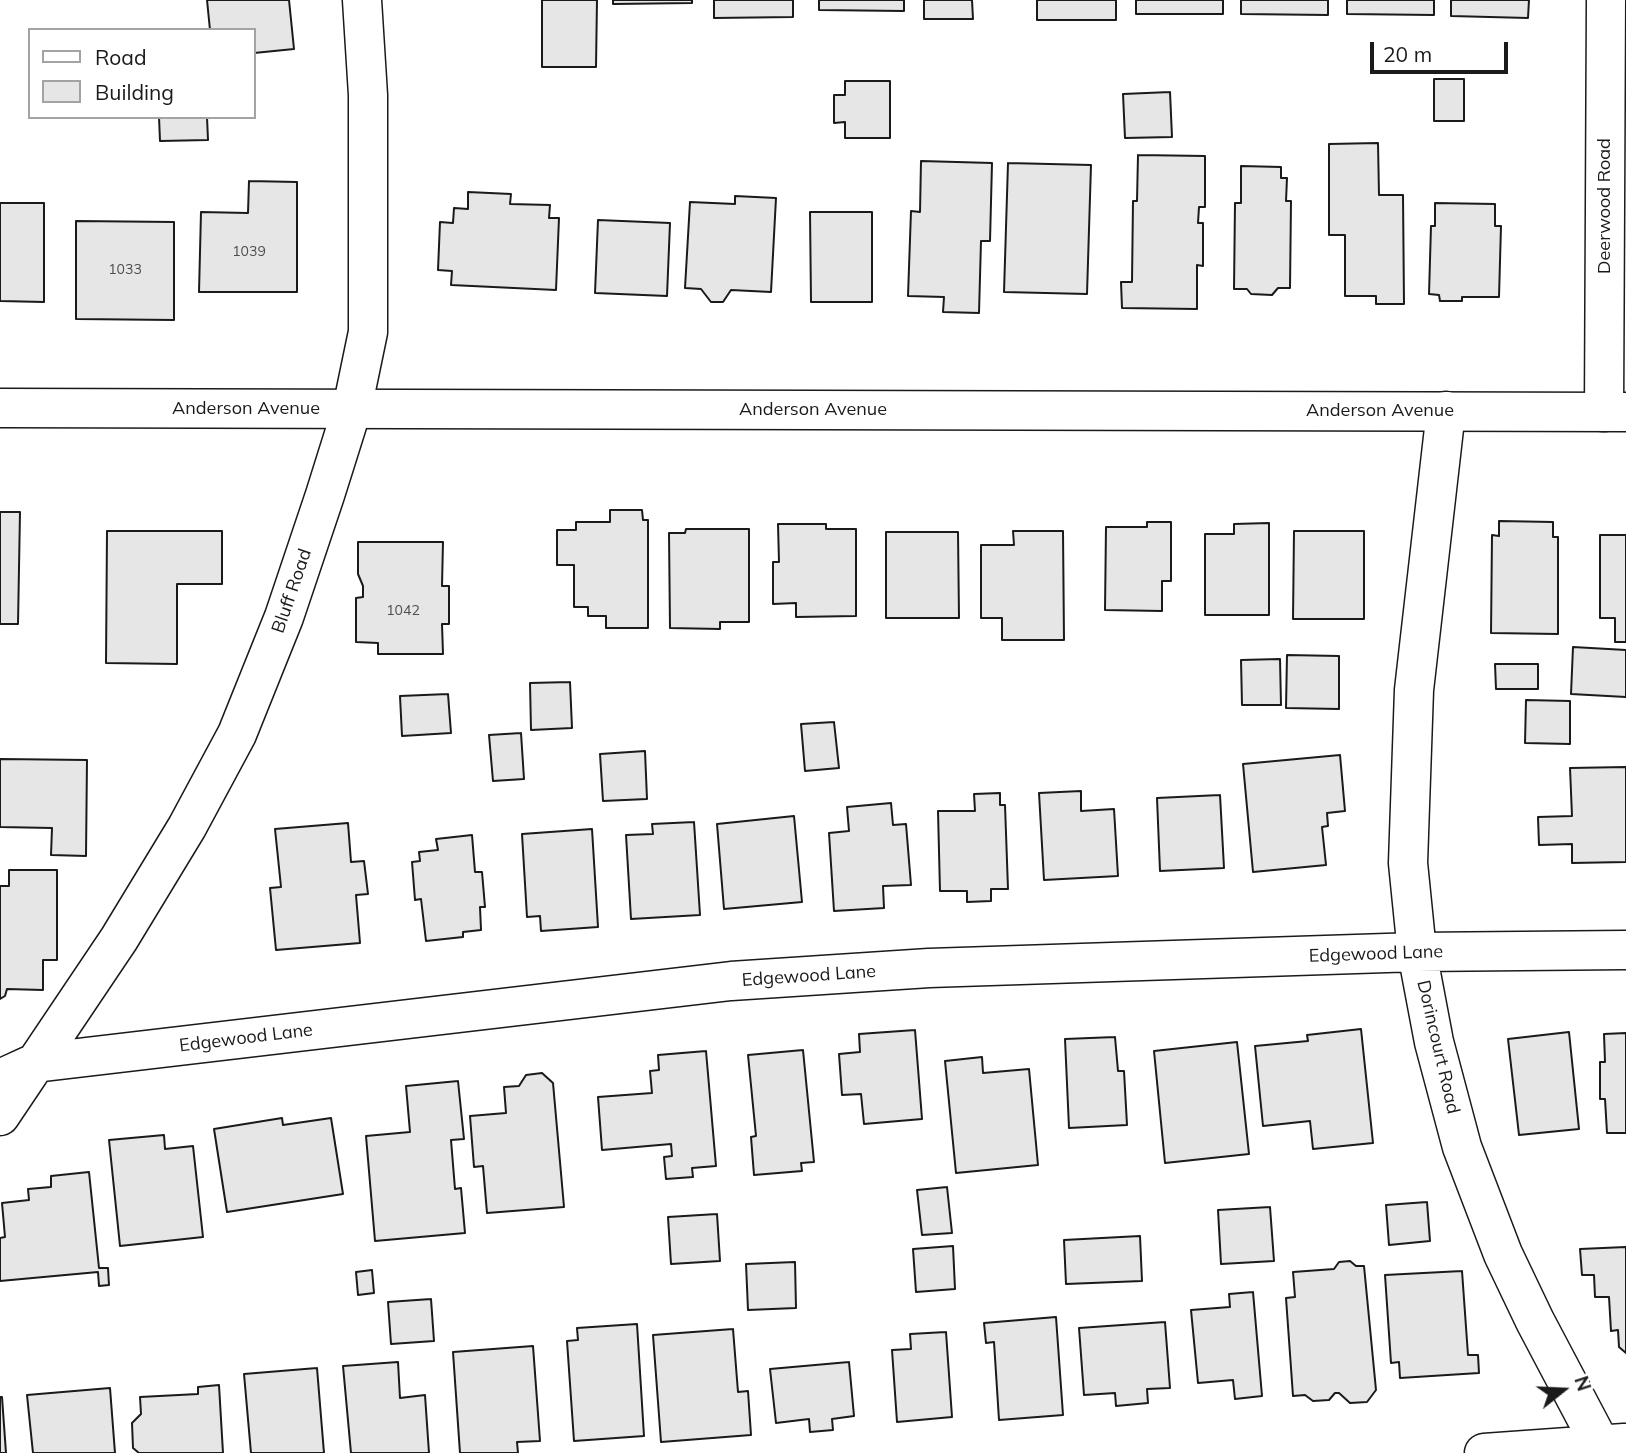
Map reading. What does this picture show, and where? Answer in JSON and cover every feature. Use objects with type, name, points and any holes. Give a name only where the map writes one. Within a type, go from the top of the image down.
[{"type":"street","name":"Bluff Road","points":[[0,1116],[126,928],[187,827],[237,734],[284,617],[352,409],[368,332],[368,95],[362,0]]},
{"type":"street","name":"Deerwood Road","points":[[1606,0],[1615,412]]},
{"type":"street","name":"Anderson Avenue","points":[[0,408],[1615,412]]},
{"type":"street","name":"Dorincourt Road","points":[[1446,411],[1414,690],[1408,863],[1417,952],[1434,1042],[1462,1147],[1503,1254],[1535,1321],[1613,1443]]},
{"type":"street","name":"Edgewood Lane","points":[[0,1079],[36,1063],[731,981],[929,968],[1417,952],[1626,950]]},
{"type":"street","points":[[1484,1453],[1613,1443]]},
{"type":"building","points":[[207,0],[289,0],[294,49],[256,53],[256,28],[210,28]]},
{"type":"building","points":[[542,0],[597,0],[596,67],[542,67]]},
{"type":"building","points":[[613,0],[692,0],[692,3],[613,4]]},
{"type":"building","points":[[714,0],[793,0],[793,17],[714,18]]},
{"type":"building","points":[[819,0],[904,0],[904,11],[819,10]]},
{"type":"building","points":[[924,0],[972,0],[973,19],[924,19]]},
{"type":"building","points":[[1037,0],[1116,0],[1116,20],[1037,20]]},
{"type":"building","points":[[1136,0],[1223,0],[1223,14],[1136,14]]},
{"type":"building","points":[[1241,0],[1328,0],[1328,15],[1241,14]]},
{"type":"building","points":[[1347,0],[1434,0],[1434,15],[1347,14]]},
{"type":"building","points":[[1451,0],[1529,0],[1528,18],[1451,16]]},
{"type":"building","points":[[1434,79],[1464,79],[1464,121],[1434,121]]},
{"type":"building","points":[[845,81],[890,81],[890,138],[845,138],[845,122],[834,123],[834,95],[845,95]]},
{"type":"building","points":[[1170,92],[1172,137],[1125,138],[1123,94]]},
{"type":"building","points":[[159,119],[207,119],[208,140],[160,141]]},
{"type":"building","points":[[1378,143],[1379,195],[1403,195],[1404,304],[1376,304],[1376,296],[1345,296],[1345,235],[1329,235],[1329,144]]},
{"type":"building","points":[[1138,155],[1205,156],[1205,207],[1199,207],[1198,223],[1203,223],[1203,266],[1197,265],[1197,309],[1122,308],[1121,282],[1132,282],[1133,201],[1137,201]]},
{"type":"building","points":[[921,161],[992,163],[990,241],[981,241],[979,313],[943,312],[944,297],[908,296],[911,211],[920,212]]},
{"type":"building","points":[[1008,163],[1091,165],[1087,294],[1004,292]]},
{"type":"building","points":[[1241,166],[1281,167],[1281,178],[1287,178],[1286,201],[1291,201],[1290,288],[1278,288],[1272,295],[1251,294],[1247,289],[1234,289],[1235,203],[1241,203]]},
{"type":"building","points":[[249,181],[297,182],[297,292],[199,292],[201,212],[248,213]]},
{"type":"building","points":[[468,192],[511,194],[510,204],[550,205],[549,218],[559,218],[556,290],[451,285],[452,271],[438,270],[440,222],[453,223],[454,208],[468,209]]},
{"type":"building","points":[[735,196],[776,198],[771,292],[731,290],[723,302],[711,302],[701,289],[685,288],[690,202],[735,204]]},
{"type":"building","points":[[0,203],[44,203],[44,302],[0,301]]},
{"type":"building","points":[[1435,203],[1495,204],[1495,226],[1501,226],[1499,297],[1462,297],[1462,301],[1440,301],[1439,295],[1429,294],[1431,226],[1435,226]]},
{"type":"building","points":[[810,212],[872,212],[872,302],[811,302]]},
{"type":"building","points":[[598,220],[670,223],[667,296],[595,293]]},
{"type":"building","points":[[76,221],[174,222],[174,320],[76,319]]},
{"type":"building","points":[[610,510],[642,510],[643,520],[648,520],[648,628],[606,628],[606,616],[588,616],[588,607],[574,607],[574,565],[557,565],[557,530],[576,530],[576,522],[610,522]]},
{"type":"building","points":[[0,512],[20,512],[18,624],[0,624]]},
{"type":"building","points":[[1499,521],[1553,522],[1553,537],[1558,537],[1558,634],[1491,633],[1492,535],[1499,536]]},
{"type":"building","points":[[1147,522],[1171,522],[1171,581],[1162,581],[1162,611],[1105,610],[1106,527],[1147,527]]},
{"type":"building","points":[[1269,523],[1269,615],[1205,615],[1205,534],[1234,534],[1234,524]]},
{"type":"building","points":[[778,524],[826,524],[826,529],[856,529],[856,616],[796,617],[796,603],[773,604],[773,562],[779,562]]},
{"type":"building","points":[[686,529],[749,529],[749,622],[720,622],[720,629],[670,628],[669,533],[685,533]]},
{"type":"building","points":[[107,531],[222,531],[222,584],[177,584],[177,664],[106,663]]},
{"type":"building","points":[[1013,531],[1063,531],[1064,640],[1002,640],[1002,618],[981,618],[981,545],[1014,545]]},
{"type":"building","points":[[1294,531],[1364,531],[1364,619],[1293,619]]},
{"type":"building","points":[[886,532],[958,532],[959,618],[886,618]]},
{"type":"building","points":[[1600,535],[1626,535],[1626,642],[1615,642],[1615,618],[1600,618]]},
{"type":"building","points":[[358,542],[443,542],[442,586],[449,586],[449,624],[442,624],[443,654],[378,654],[378,643],[356,642],[356,598],[363,597],[363,586],[358,574]]},
{"type":"building","points":[[1573,647],[1626,650],[1626,697],[1571,694]]},
{"type":"building","points":[[1287,655],[1339,656],[1339,709],[1286,708]]},
{"type":"building","points":[[1280,659],[1281,705],[1242,705],[1241,660]]},
{"type":"building","points":[[1495,664],[1538,664],[1538,689],[1496,689]]},
{"type":"building","points":[[570,682],[572,728],[531,730],[530,683]]},
{"type":"building","points":[[448,694],[451,733],[402,736],[400,696]]},
{"type":"building","points":[[1526,700],[1570,701],[1570,744],[1525,743]]},
{"type":"building","points":[[834,722],[839,768],[805,771],[801,724]]},
{"type":"building","points":[[521,733],[524,779],[493,781],[489,735]]},
{"type":"building","points":[[645,751],[647,799],[603,801],[600,754]]},
{"type":"building","points":[[1340,755],[1345,811],[1327,813],[1328,826],[1322,827],[1326,865],[1253,872],[1243,764]]},
{"type":"building","points":[[0,759],[87,760],[86,856],[51,855],[52,828],[0,827]]},
{"type":"building","points":[[1626,767],[1626,862],[1572,863],[1572,844],[1539,845],[1538,817],[1572,816],[1570,768]]},
{"type":"building","points":[[1081,791],[1081,811],[1114,809],[1118,876],[1044,880],[1039,793]]},
{"type":"building","points":[[1000,793],[1000,805],[1005,805],[1008,889],[991,889],[991,901],[967,902],[967,891],[940,891],[938,811],[975,811],[974,794]]},
{"type":"building","points":[[1220,795],[1224,868],[1160,871],[1157,798]]},
{"type":"building","points":[[891,803],[893,825],[906,824],[911,885],[883,886],[884,908],[834,911],[829,833],[849,831],[847,807]]},
{"type":"building","points":[[794,816],[802,902],[724,909],[717,824]]},
{"type":"building","points":[[694,822],[700,915],[631,919],[626,835],[653,834],[652,824]]},
{"type":"building","points":[[348,823],[351,862],[364,861],[368,894],[356,895],[360,943],[276,950],[270,888],[281,887],[275,829]]},
{"type":"building","points":[[592,829],[598,927],[541,931],[540,916],[527,917],[522,834]]},
{"type":"building","points":[[472,835],[475,872],[482,872],[485,907],[480,907],[481,930],[463,932],[463,937],[426,941],[421,899],[415,900],[412,862],[420,861],[419,852],[438,850],[436,839]]},
{"type":"building","points":[[9,870],[57,870],[57,960],[43,960],[43,990],[7,989],[5,996],[0,999],[0,886],[9,886]]},
{"type":"building","points":[[1361,1029],[1373,1143],[1313,1149],[1310,1121],[1263,1126],[1255,1046],[1308,1041],[1307,1035]]},
{"type":"building","points":[[915,1030],[922,1119],[864,1124],[861,1094],[842,1095],[839,1054],[860,1052],[859,1034]]},
{"type":"building","points":[[1569,1032],[1579,1129],[1519,1135],[1508,1039]]},
{"type":"building","points":[[1626,1033],[1626,1133],[1607,1133],[1605,1099],[1600,1099],[1600,1062],[1605,1062],[1604,1034]]},
{"type":"building","points":[[1115,1037],[1118,1071],[1124,1071],[1127,1125],[1069,1128],[1065,1039]]},
{"type":"building","points":[[1237,1042],[1249,1154],[1165,1163],[1154,1051]]},
{"type":"building","points":[[803,1050],[814,1162],[801,1163],[802,1171],[754,1175],[751,1137],[756,1136],[748,1055]]},
{"type":"building","points":[[706,1051],[716,1166],[692,1168],[693,1177],[666,1179],[664,1157],[672,1156],[671,1144],[602,1150],[598,1097],[652,1093],[650,1071],[659,1070],[658,1055]]},
{"type":"building","points":[[982,1057],[983,1073],[1029,1069],[1038,1165],[956,1173],[945,1061]]},
{"type":"building","points":[[542,1073],[553,1083],[564,1207],[487,1213],[483,1166],[474,1167],[470,1116],[506,1113],[504,1087],[519,1086],[526,1075]]},
{"type":"building","points":[[458,1081],[464,1139],[451,1140],[455,1189],[461,1188],[465,1233],[375,1241],[366,1136],[410,1132],[406,1086]]},
{"type":"building","points":[[282,1118],[283,1125],[331,1118],[343,1194],[227,1212],[214,1129]]},
{"type":"building","points":[[164,1135],[165,1149],[193,1146],[203,1237],[120,1246],[109,1140]]},
{"type":"building","points":[[89,1172],[99,1268],[108,1268],[109,1285],[99,1286],[98,1272],[0,1281],[0,1238],[5,1237],[2,1203],[29,1200],[28,1189],[51,1187],[51,1176]]},
{"type":"building","points":[[947,1187],[952,1233],[922,1235],[917,1190]]},
{"type":"building","points":[[1427,1202],[1430,1241],[1389,1245],[1386,1205]]},
{"type":"building","points":[[1270,1207],[1274,1261],[1221,1264],[1218,1210]]},
{"type":"building","points":[[717,1214],[720,1261],[671,1264],[668,1217]]},
{"type":"building","points":[[1140,1236],[1142,1281],[1066,1284],[1064,1240]]},
{"type":"building","points":[[953,1246],[955,1289],[916,1292],[913,1249]]},
{"type":"building","points":[[1626,1247],[1626,1353],[1619,1347],[1618,1330],[1611,1331],[1609,1297],[1595,1297],[1594,1275],[1582,1275],[1580,1249]]},
{"type":"building","points":[[1350,1261],[1356,1266],[1364,1266],[1376,1390],[1367,1402],[1350,1403],[1339,1393],[1335,1393],[1329,1400],[1313,1401],[1305,1395],[1293,1396],[1286,1298],[1295,1297],[1293,1272],[1334,1269],[1339,1262]]},
{"type":"building","points":[[795,1262],[796,1308],[748,1310],[746,1264]]},
{"type":"building","points":[[372,1270],[374,1293],[358,1295],[356,1272]]},
{"type":"building","points":[[1462,1271],[1468,1355],[1478,1355],[1479,1373],[1400,1378],[1399,1362],[1391,1363],[1385,1275]]},
{"type":"building","points":[[1253,1292],[1262,1396],[1235,1399],[1233,1380],[1198,1383],[1191,1310],[1230,1307],[1229,1294]]},
{"type":"building","points":[[431,1299],[434,1341],[391,1344],[388,1302]]},
{"type":"building","points":[[1056,1317],[1063,1415],[999,1420],[994,1342],[986,1343],[984,1323]]},
{"type":"building","points":[[1165,1322],[1170,1388],[1147,1389],[1148,1403],[1116,1406],[1115,1393],[1084,1395],[1079,1328]]},
{"type":"building","points":[[637,1324],[644,1436],[574,1441],[567,1341],[578,1340],[577,1328]]},
{"type":"building","points":[[733,1329],[738,1392],[748,1391],[751,1435],[661,1442],[653,1335]]},
{"type":"building","points":[[946,1332],[952,1417],[897,1422],[892,1350],[911,1349],[910,1334]]},
{"type":"building","points":[[533,1346],[540,1441],[517,1442],[518,1453],[460,1453],[453,1352]]},
{"type":"building","points":[[398,1362],[400,1398],[425,1395],[429,1453],[351,1453],[343,1366]]},
{"type":"building","points":[[849,1362],[854,1416],[832,1419],[833,1430],[810,1432],[809,1419],[776,1423],[770,1369]]},
{"type":"building","points":[[317,1368],[324,1453],[251,1453],[244,1374]]},
{"type":"building","points":[[219,1385],[223,1453],[139,1453],[133,1448],[132,1423],[141,1414],[140,1397],[198,1394],[198,1387]]},
{"type":"building","points":[[110,1388],[115,1453],[33,1453],[27,1395]]},
{"type":"building","points":[[2,1397],[6,1453],[0,1453]]}]
